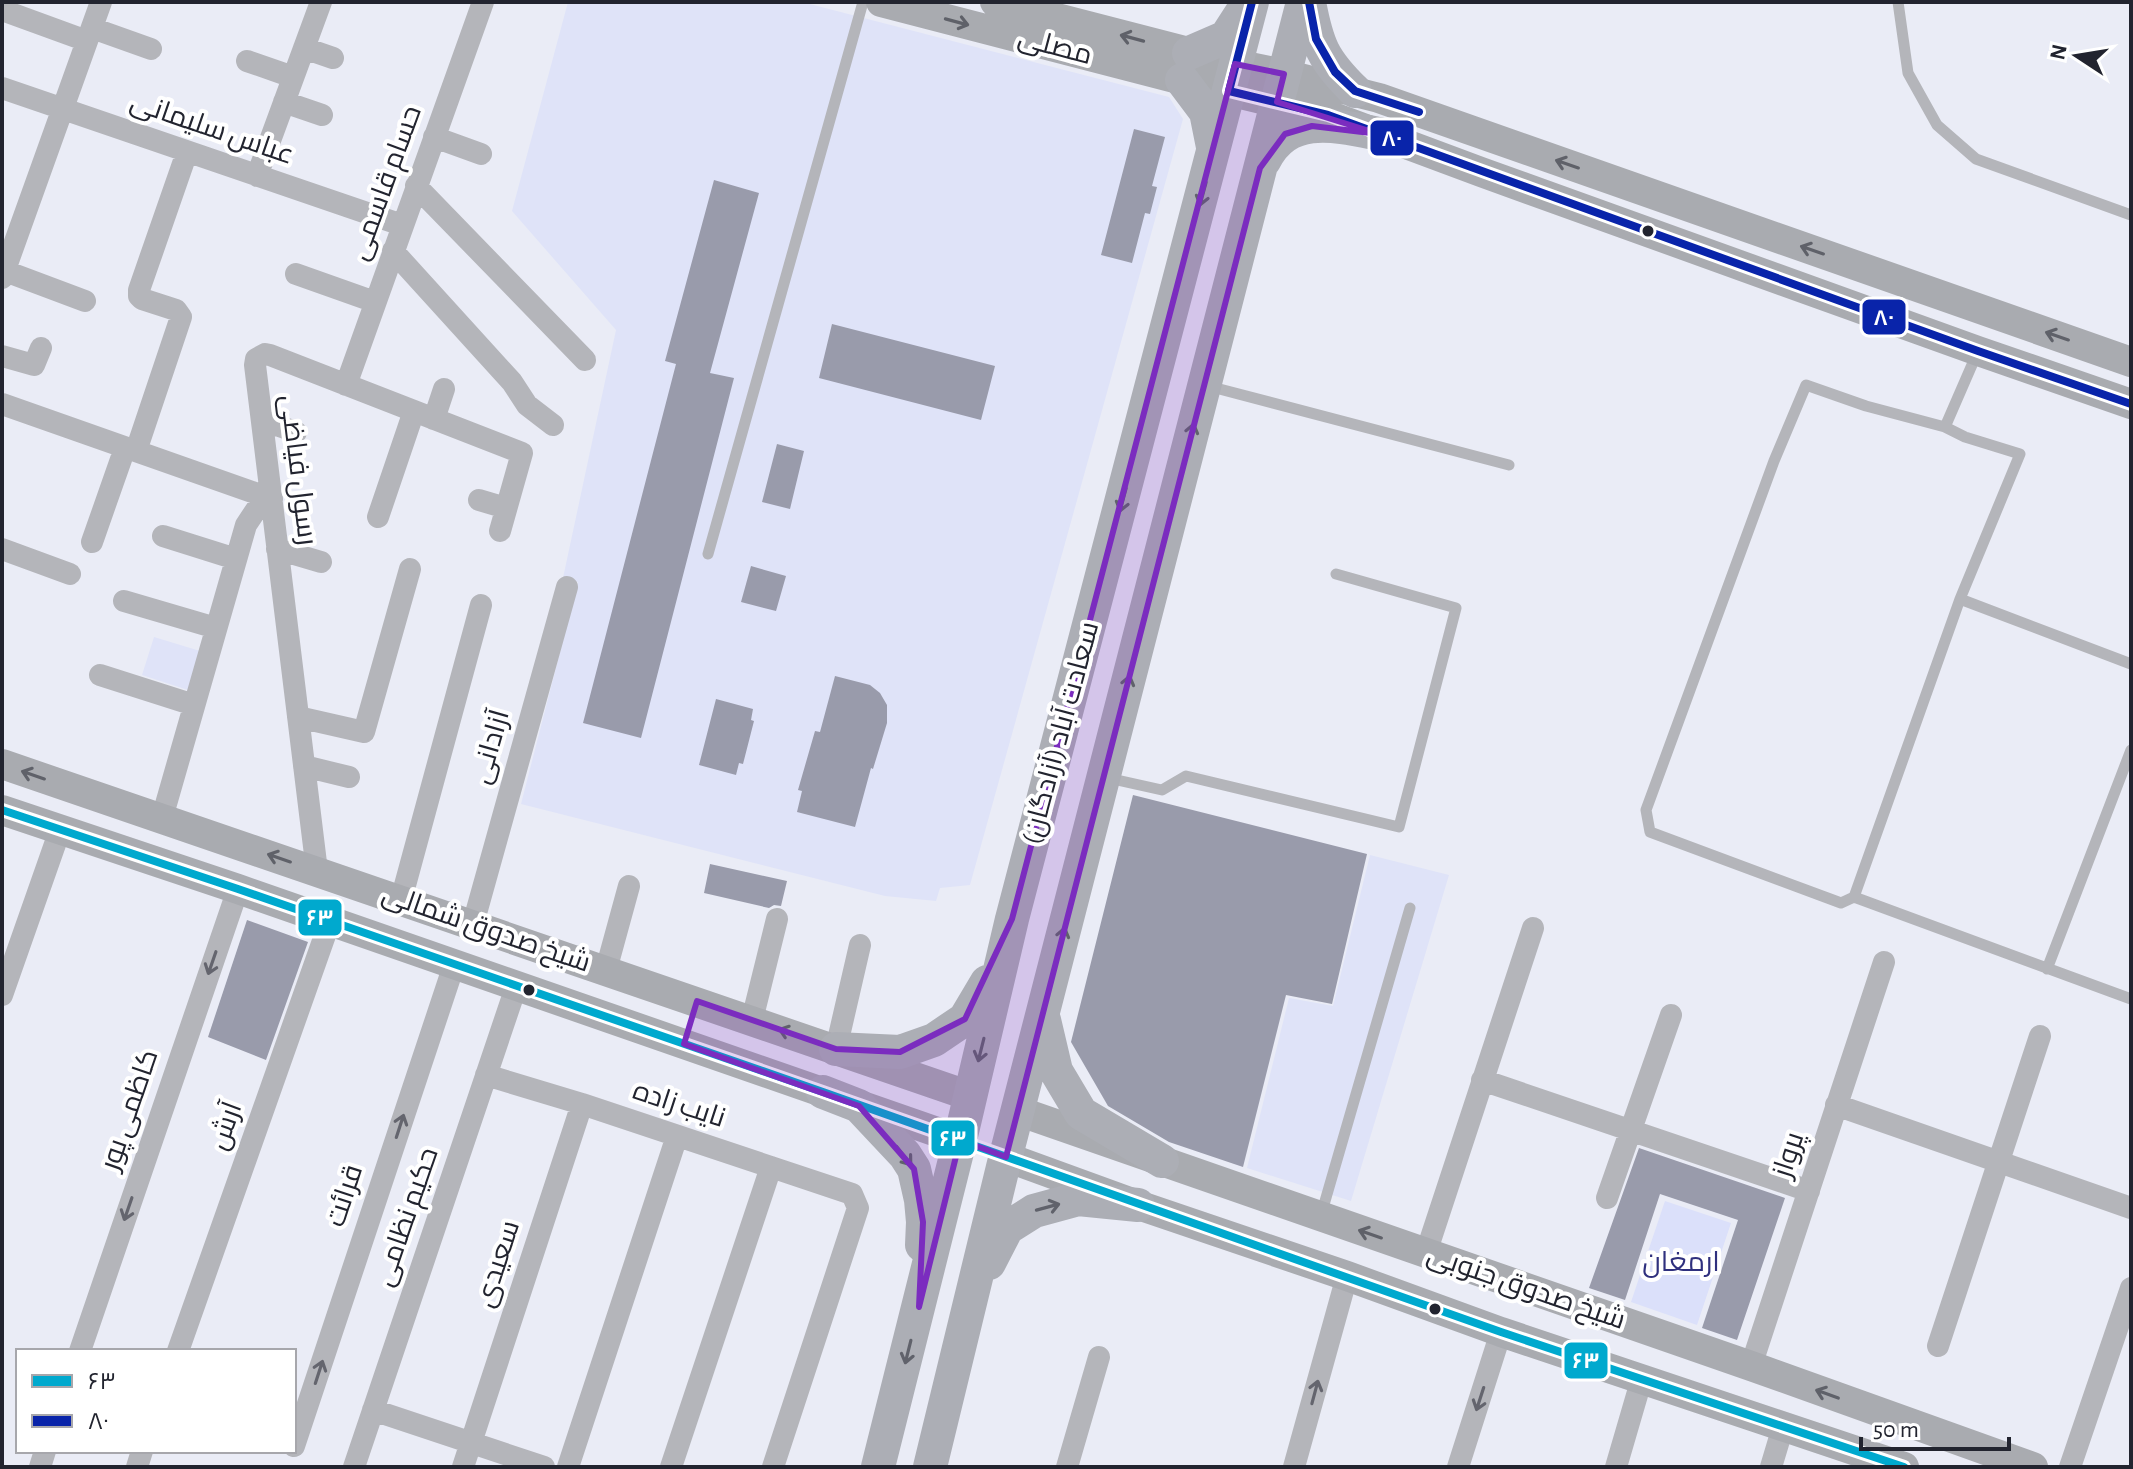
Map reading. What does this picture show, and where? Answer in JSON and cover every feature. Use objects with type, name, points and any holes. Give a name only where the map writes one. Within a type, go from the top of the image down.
[{"type":"main road","name":"مصلی","points":[[881,2],[1281,88]]},
{"type":"main road","name":"مصلی","points":[[995,2],[1049,9],[1185,66]]},
{"type":"main road","points":[[1214,152],[1206,112],[1185,66],[1226,37],[1250,2]]},
{"type":"main road","name":"سعادت آباد (آزادگان)","points":[[878,1467],[1012,919],[1214,152],[1250,2]]},
{"type":"main road","points":[[1306,2],[1316,39],[1335,72],[1355,91]]},
{"type":"main road","name":"سعادت آباد (آزادگان)","points":[[935,1466],[1006,1157],[1260,168],[1306,2]]},
{"type":"main road","points":[[1281,88],[1355,91],[1394,103],[2131,362]]},
{"type":"main road","points":[[1281,88],[1328,115],[1379,134],[2131,404]]},
{"type":"main road","points":[[1260,168],[1271,147],[1285,134],[1312,126],[1336,125],[1379,134]]},
{"type":"main road","name":"شیخ صدوق شمالی","points":[[2,764],[970,1096]]},
{"type":"main road","name":"شیخ صدوق شمالی","points":[[2,810],[960,1140]]},
{"type":"main road","points":[[836,1049],[900,1052],[934,1040],[965,1019],[986,983],[1012,919]]},
{"type":"main road","points":[[684,1044],[697,1001]]},
{"type":"main road","points":[[1043,1014],[1056,1071],[1081,1113],[1162,1161]]},
{"type":"main road","points":[[823,1092],[859,1106],[905,1155],[914,1169],[923,1222],[919,1307]]},
{"type":"main road","points":[[970,1096],[1018,1111]]},
{"type":"main road","name":"شیخ صدوق جنوبی","points":[[1018,1111],[2033,1467]]},
{"type":"main road","points":[[960,1140],[1006,1157]]},
{"type":"main road","name":"شیخ صدوق جنوبی","points":[[1006,1157],[1501,1332],[1904,1467]]},
{"type":"main road","points":[[970,1307],[1007,1228],[1034,1211],[1078,1199],[1138,1205]]},
{"type":"street","points":[[85,301],[3,275],[101,2]]},
{"type":"street","points":[[257,176],[321,2]]},
{"type":"street","name":"حسام قاسمی","points":[[346,385],[483,2]]},
{"type":"street","points":[[2,10],[151,49]]},
{"type":"street","points":[[304,48],[333,58]]},
{"type":"street","points":[[247,61],[293,77]]},
{"type":"street","name":"عباس سلیمانی","points":[[3,92],[63,109],[402,225]]},
{"type":"street","points":[[284,102],[322,115]]},
{"type":"street","points":[[434,137],[481,154]]},
{"type":"street","points":[[92,542],[181,317],[176,310],[142,299],[139,290],[187,152]]},
{"type":"street","points":[[416,186],[585,360]]},
{"type":"street","points":[[393,251],[512,382],[527,405],[553,425]]},
{"type":"street","points":[[296,274],[375,302]]},
{"type":"street","points":[[2,356],[34,365],[41,348]]},
{"type":"street","name":"رسول فیاضی","points":[[317,871],[256,359],[270,355],[522,453],[506,508]]},
{"type":"street","points":[[378,517],[424,415],[444,389]]},
{"type":"street","points":[[2,404],[272,499]]},
{"type":"street","points":[[262,420],[296,432]]},
{"type":"street","points":[[162,818],[246,525],[258,507],[272,499]]},
{"type":"street","points":[[479,500],[506,508],[500,531]]},
{"type":"street","points":[[163,536],[236,559]]},
{"type":"street","points":[[2,549],[70,574]]},
{"type":"street","points":[[277,549],[321,562]]},
{"type":"street","points":[[298,717],[364,732],[410,569]]},
{"type":"street","name":"آزادانی","points":[[473,924],[567,587]]},
{"type":"street","points":[[124,601],[216,628]]},
{"type":"street","points":[[401,900],[481,605]]},
{"type":"street","points":[[100,675],[194,705]]},
{"type":"street","points":[[304,766],[349,777]]},
{"type":"street","points":[[2,995],[60,830]]},
{"type":"street","points":[[606,970],[629,886]]},
{"type":"street","name":"کاظمی پور","points":[[81,1349],[238,889]]},
{"type":"street","points":[[752,1020],[777,919]]},
{"type":"street","name":"آرش","points":[[179,1349],[330,921]]},
{"type":"street","points":[[1426,1253],[1533,928]]},
{"type":"street","points":[[836,1049],[860,945]]},
{"type":"street","name":"پرواز","points":[[1751,1366],[1884,962]]},
{"type":"street","name":"قرائت","points":[[296,1440],[454,965]]},
{"type":"street","name":"حکیم نظامی","points":[[354,1467],[516,987]]},
{"type":"street","points":[[1607,1198],[1671,1015]]},
{"type":"street","points":[[1938,1346],[2040,1036]]},
{"type":"street","name":"نایب زاده","points":[[486,1075],[852,1194],[858,1208],[773,1467]]},
{"type":"street","points":[[1482,1080],[1809,1191]]},
{"type":"street","name":"سعیدی","points":[[463,1467],[582,1104]]},
{"type":"street","points":[[1836,1105],[2131,1208]]},
{"type":"street","points":[[568,1467],[677,1136]]},
{"type":"street","points":[[671,1467],[771,1167]]},
{"type":"street","points":[[1294,1467],[1347,1276]]},
{"type":"street","points":[[2070,1467],[2131,1288]]},
{"type":"street","points":[[1458,1467],[1501,1332]]},
{"type":"street","points":[[1067,1467],[1099,1357]]},
{"type":"street","points":[[1616,1467],[1642,1378]]},
{"type":"street","points":[[373,1410],[544,1467]]},
{"type":"street","points":[[1771,1467],[1783,1427]]},
{"type":"lane","points":[[708,554],[863,2]]},
{"type":"lane","points":[[1898,2],[1908,73],[1937,125],[1976,159],[2131,215]]},
{"type":"lane","points":[[1945,427],[1978,351]]},
{"type":"lane","points":[[1204,385],[1509,465]]},
{"type":"lane","points":[[1854,897],[1960,599],[2020,454],[1965,437],[1945,427],[1866,406],[1806,385],[1774,461],[1646,810],[1650,832],[1841,903],[1854,897],[2131,999]]},
{"type":"lane","points":[[1103,777],[1162,790],[1186,776],[1399,827],[1456,608],[1336,574]]},
{"type":"lane","points":[[1960,599],[2131,664]]},
{"type":"lane","points":[[2047,969],[2131,750]]},
{"type":"lane","points":[[1321,1217],[1410,908]]},
{"type":"highlighted area","points":[[1235,64],[1284,74],[1277,102],[1379,134],[1312,126],[1285,134],[1260,168],[1006,1157],[960,1140],[919,1307],[923,1222],[914,1169],[859,1106],[684,1044],[697,1001],[836,1049],[900,1052],[965,1019],[1012,919]]},
{"type":"shaded area","points":[[568,2],[802,2],[1169,97],[1183,119],[970,885],[940,888],[936,901],[885,896],[521,804],[578,582],[563,578],[616,330],[512,211]]},
{"type":"shaded area","points":[[154,637],[200,651],[188,690],[142,675]]},
{"type":"shaded area","points":[[1370,855],[1449,875],[1351,1201],[1247,1168],[1289,998],[1333,1006]]},
{"type":"green space","name":"ارمغان","points":[[1665,1201],[1731,1223],[1697,1325],[1631,1302]]},
{"type":"building","points":[[1134,129],[1165,137],[1152,186],[1157,187],[1150,214],[1145,213],[1132,263],[1101,255]]},
{"type":"building","points":[[714,180],[759,193],[710,373],[734,378],[641,738],[583,723],[676,364],[665,361]]},
{"type":"building","points":[[832,324],[995,366],[981,420],[819,378]]},
{"type":"building","points":[[777,444],[804,451],[790,509],[762,502]]},
{"type":"building","points":[[751,566],[786,576],[776,611],[741,602]]},
{"type":"building","points":[[835,676],[870,685],[880,693],[887,705],[887,723],[855,827],[797,812],[802,791],[798,790],[815,731],[820,732]]},
{"type":"building","points":[[716,699],[753,709],[751,720],[754,721],[743,764],[739,763],[736,775],[699,765]]},
{"type":"building","points":[[1133,795],[1367,854],[1332,1004],[1286,995],[1243,1167],[1169,1142],[1108,1106],[1071,1042]]},
{"type":"building","points":[[710,864],[787,881],[781,906],[769,908],[704,893]]},
{"type":"building","points":[[247,920],[308,942],[266,1060],[208,1037]]},
{"type":"building","name":"ارمغان","points":[[1639,1148],[1785,1198],[1737,1340],[1702,1328],[1738,1220],[1660,1194],[1625,1300],[1589,1288]]},
{"type":"transit line","name":"۸۰","points":[[1252,2],[1229,91],[1328,115],[2131,404]]},
{"type":"transit line","name":"۸۰","points":[[1309,2],[1316,39],[1335,72],[1355,91],[1419,112]]},
{"type":"transit line","name":"۶۳","points":[[2,810],[823,1092],[1501,1332],[1904,1467]]}]
